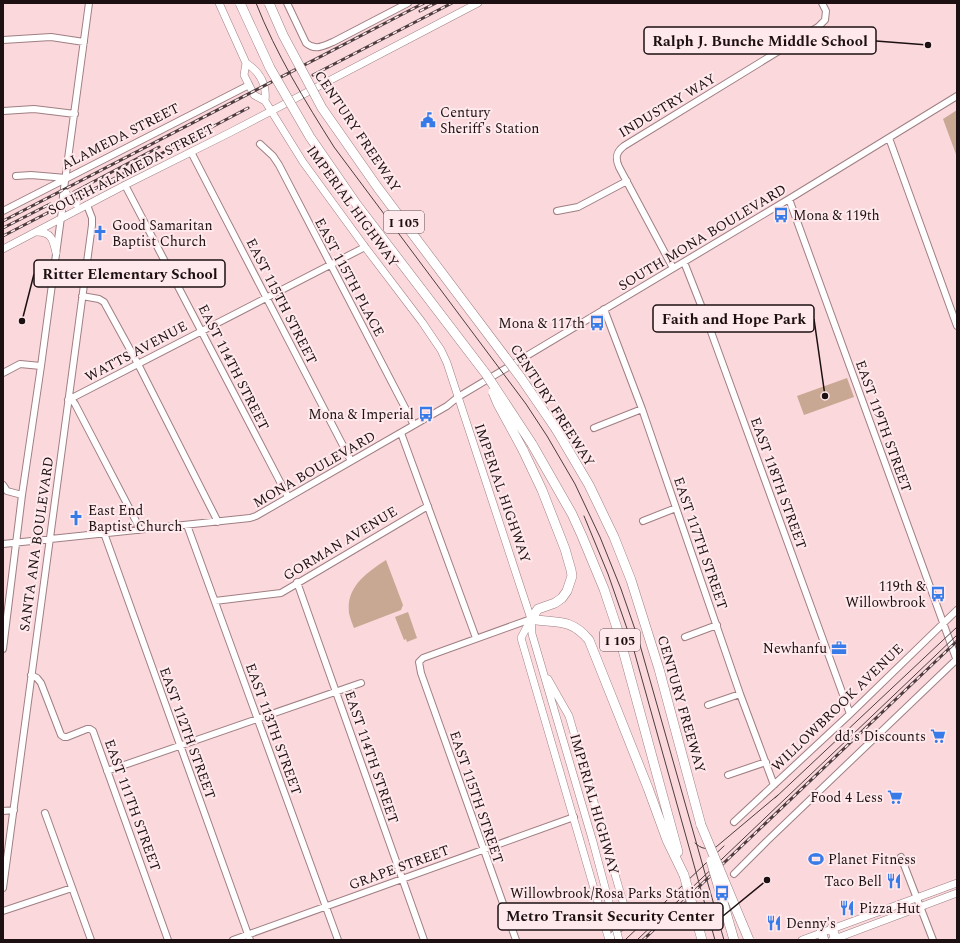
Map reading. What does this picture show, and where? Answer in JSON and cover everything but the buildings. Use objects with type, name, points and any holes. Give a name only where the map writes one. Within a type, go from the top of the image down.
[{"type":"highway","name":"I 105","points":[[240,3],[270,68],[289,103],[314,143],[361,210],[486,374],[532,444],[572,514],[604,589],[617,628],[675,850],[684,875],[702,940]]},
{"type":"highway","name":"CENTURY FREEWAY","points":[[269,3],[303,75],[322,108],[378,188],[521,378],[556,429],[589,485],[614,536],[631,580],[659,669],[734,940]]},
{"type":"highway","points":[[486,374],[498,404],[523,450],[542,490],[565,548],[571,570],[572,576],[567,591],[562,598],[555,603],[538,609],[531,619],[563,622],[581,631],[589,640],[675,850]]},
{"type":"highway","points":[[701,825],[749,940]]},
{"type":"highway","points":[[832,928],[835,940]]},
{"type":"main road","name":"IMPERIAL HIGHWAY","points":[[219,3],[246,63],[244,75],[254,95],[265,101],[303,162],[422,322],[441,350],[452,376],[531,619],[532,634],[621,940]]},
{"type":"main road","points":[[271,112],[478,3]]},
{"type":"main road","name":"IMPERIAL HIGHWAY","points":[[246,63],[256,69],[266,90],[265,101]]},
{"type":"main road","name":"SOUTH ALAMEDA STREET","points":[[3,249],[125,185],[271,112]]},
{"type":"main road","points":[[64,192],[70,200],[76,204],[87,205]]},
{"type":"main road","points":[[34,232],[44,232],[48,234],[54,244],[56,254]]},
{"type":"main road","points":[[531,619],[521,638],[609,940]]},
{"type":"main road","points":[[542,668],[569,716],[628,919],[614,924],[604,922]]},
{"type":"main road","points":[[802,940],[823,936],[832,928],[957,883]]},
{"type":"main road","points":[[835,940],[957,893]]},
{"type":"street","name":"SANTA ANA BOULEVARD","points":[[3,649],[6,607],[17,543],[22,495],[41,366],[89,3]]},
{"type":"street","points":[[287,3],[306,43],[312,47],[320,47],[333,42],[408,3]]},
{"type":"street","name":"INDUSTRY WAY","points":[[673,268],[617,162],[617,154],[620,148],[818,27],[825,20],[826,11],[822,3]]},
{"type":"street","points":[[3,40],[51,38],[84,42]]},
{"type":"street","name":"ALAMEDA STREET","points":[[3,211],[249,85]]},
{"type":"street","name":"SOUTH MONA BOULEVARD","points":[[458,397],[789,199],[957,96]]},
{"type":"street","points":[[3,111],[34,109],[75,114]]},
{"type":"street","points":[[889,138],[957,326]]},
{"type":"street","name":"EAST 115TH PLACE","points":[[260,144],[273,156],[279,165],[414,425]]},
{"type":"street","name":"EAST 115TH STREET","points":[[191,152],[351,461]]},
{"type":"street","points":[[16,176],[31,175],[66,178]]},
{"type":"street","points":[[557,211],[578,207],[627,182]]},
{"type":"street","name":"EAST 114TH STREET","points":[[125,185],[288,497]]},
{"type":"street","name":"EAST 119TH STREET","points":[[789,199],[957,660]]},
{"type":"street","name":"SANTA ANA BOULEVARD","points":[[3,888],[92,218],[87,205]]},
{"type":"street","name":"WATTS AVENUE","points":[[68,400],[365,247]]},
{"type":"street","name":"EAST 118TH STREET","points":[[684,262],[706,318],[850,714]]},
{"type":"street","points":[[82,296],[99,299],[104,302],[138,364],[218,522]]},
{"type":"street","name":"EAST 117TH STREET","points":[[604,309],[642,408],[740,694],[774,785]]},
{"type":"street","points":[[3,373],[20,364],[41,366]]},
{"type":"street","name":"MONA BOULEVARD","points":[[3,544],[187,526],[252,518],[447,406],[458,397]]},
{"type":"street","points":[[68,400],[75,402],[137,523],[139,530]]},
{"type":"street","points":[[594,428],[642,408]]},
{"type":"street","points":[[401,433],[476,638],[531,619]]},
{"type":"street","points":[[3,485],[7,491],[22,495]]},
{"type":"street","name":"GORMAN AVENUE","points":[[215,602],[281,593],[297,582],[428,506]]},
{"type":"street","points":[[643,521],[676,508]]},
{"type":"street","name":"EAST 113TH STREET","points":[[187,526],[338,940]]},
{"type":"street","name":"EAST 112TH STREET","points":[[104,533],[249,937]]},
{"type":"street","name":"EAST 114TH STREET","points":[[297,582],[424,940]]},
{"type":"street","name":"WILLOWBROOK AVENUE","points":[[734,822],[850,714],[957,610]]},
{"type":"street","points":[[685,637],[717,625]]},
{"type":"street","name":"EAST 115TH STREET","points":[[476,638],[423,658],[419,662],[421,673],[516,940]]},
{"type":"street","points":[[734,874],[766,841],[957,660]]},
{"type":"street","name":"EAST 111TH STREET","points":[[31,675],[37,678],[41,683],[61,735],[64,737],[87,729],[93,731],[168,940]]},
{"type":"street","points":[[107,771],[361,682]]},
{"type":"street","points":[[708,705],[740,694]]},
{"type":"street","points":[[728,775],[766,762]]},
{"type":"street","points":[[3,811],[14,810]]},
{"type":"street","points":[[45,813],[91,940]]},
{"type":"street","name":"GRAPE STREET","points":[[233,940],[249,937],[326,906],[574,817]]},
{"type":"street","points":[[901,857],[933,940]]},
{"type":"street","points":[[3,912],[72,888]]},
{"type":"street","points":[[609,940],[628,919]]},
{"type":"shaded area","points":[[957,110],[957,157],[943,119]]},
{"type":"shaded area","points":[[847,378],[854,397],[804,415],[797,396]]},
{"type":"shaded area","points":[[386,560],[403,605],[401,610],[354,628],[350,619],[349,604],[354,588],[371,570]]},
{"type":"shaded area","points":[[408,612],[417,638],[407,642],[406,639],[404,640],[395,617]]},
{"type":"tram line","points":[[256,3],[282,59],[334,147],[526,404],[575,484],[600,537],[621,589],[638,638],[724,940]]},
{"type":"tram line","points":[[584,516],[608,574],[631,640],[715,940]]},
{"type":"tram line","points":[[775,798],[957,627]]},
{"type":"tram line","points":[[637,940],[957,635]]},
{"type":"tram line","points":[[695,843],[700,847],[705,848],[716,847],[778,795]]},
{"type":"tram line","points":[[625,940],[724,846]]},
{"type":"railway","points":[[3,221],[424,3]]},
{"type":"railway","points":[[420,11],[436,3]]},
{"type":"railway","points":[[313,75],[452,3]]},
{"type":"railway","points":[[77,198],[248,108]]},
{"type":"railway","points":[[74,192],[159,147]]},
{"type":"railway","points":[[3,228],[50,204]]},
{"type":"railway","points":[[3,236],[53,210]]},
{"type":"railway","points":[[643,940],[957,641]]},
{"type":"place","name":"Ralph J. Bunche Middle School","points":[[928,45]]},
{"type":"place","name":"Century Sheriff's Station","points":[[428,120]]},
{"type":"place","name":"Mona & 119th","points":[[781,215]]},
{"type":"place","name":"Good Samaritan Baptist Church","points":[[100,233]]},
{"type":"place","name":"Ritter Elementary School","points":[[22,321]]},
{"type":"place","name":"Mona & 117th","points":[[597,323]]},
{"type":"place","name":"Faith and Hope Park","points":[[825,396]]},
{"type":"place","name":"Mona & Imperial","points":[[426,414]]},
{"type":"place","name":"East End Baptist Church","points":[[76,518]]},
{"type":"place","name":"119th & Willowbrook","points":[[938,594]]},
{"type":"place","name":"Newhanfu","points":[[839,648]]},
{"type":"place","name":"dd's Discounts","points":[[938,736]]},
{"type":"place","name":"Food 4 Less","points":[[895,797]]},
{"type":"place","name":"Planet Fitness","points":[[816,859]]},
{"type":"place","name":"Metro Transit Security Center","points":[[767,880]]},
{"type":"place","name":"Taco Bell","points":[[894,881]]},
{"type":"place","name":"Willowbrook/Rosa Parks Station","points":[[722,893]]},
{"type":"place","name":"Pizza Hut","points":[[847,908]]},
{"type":"place","name":"Denny's","points":[[774,923]]}]
